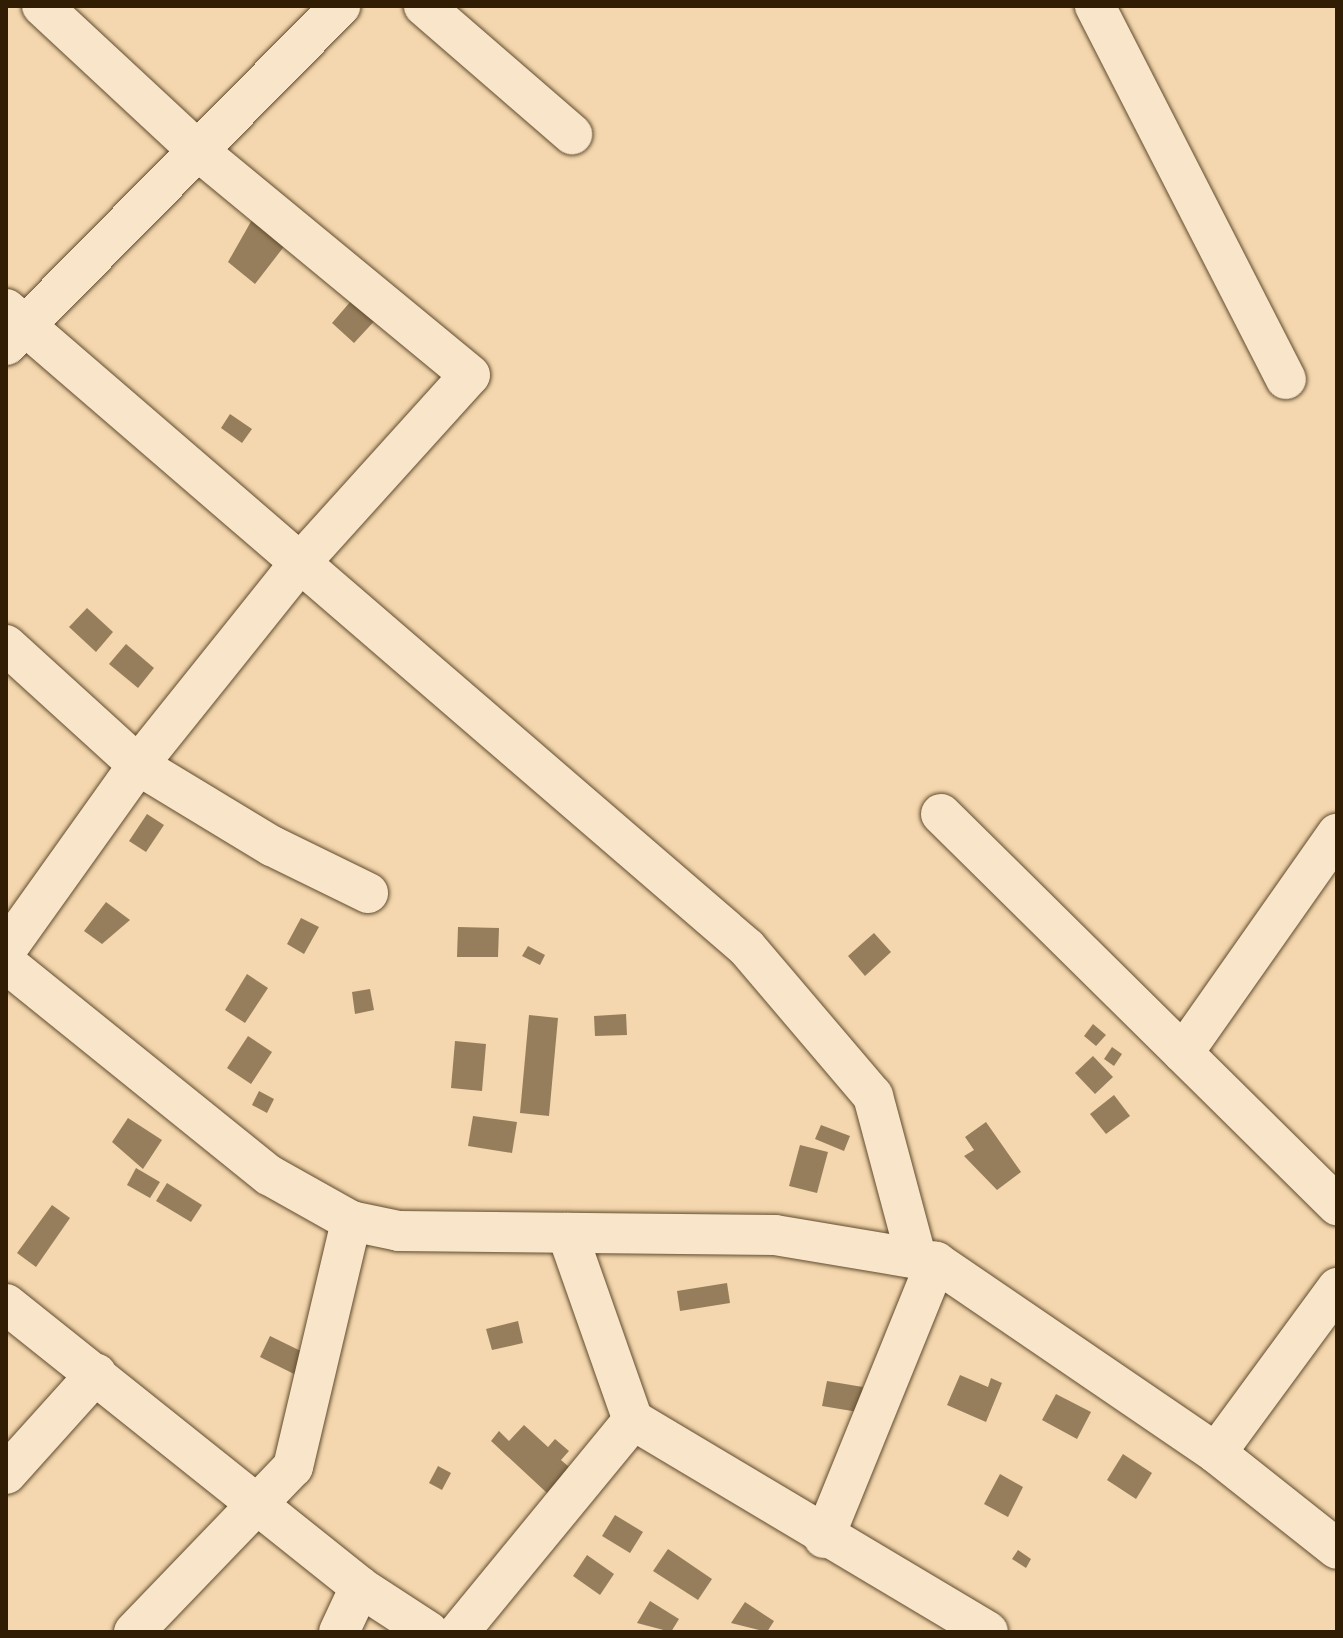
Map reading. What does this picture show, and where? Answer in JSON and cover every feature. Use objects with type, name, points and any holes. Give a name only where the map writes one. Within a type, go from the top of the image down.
[{"type":"street","points":[[6,950],[138,765],[300,563],[470,375],[196,149],[42,6]]},
{"type":"street","points":[[340,6],[12,326],[300,563],[747,948],[873,1096],[926,1257],[824,1538]]},
{"type":"street","points":[[424,6],[572,134]]},
{"type":"street","points":[[1095,6],[1286,379]]},
{"type":"street","points":[[6,645],[138,765],[272,846],[368,893]]},
{"type":"street","points":[[941,814],[1337,1205]]},
{"type":"street","points":[[1183,1053],[1337,834]]},
{"type":"street","points":[[6,963],[269,1175],[351,1221],[399,1231],[775,1235],[926,1257],[1216,1453],[1337,1549]]},
{"type":"street","points":[[134,1632],[293,1467],[351,1221]]},
{"type":"street","points":[[567,1233],[633,1420],[824,1538],[988,1632]]},
{"type":"street","points":[[1216,1453],[1337,1288]]},
{"type":"street","points":[[6,1304],[360,1587],[429,1632]]},
{"type":"street","points":[[6,1474],[96,1374]]},
{"type":"street","points":[[459,1632],[633,1420]]},
{"type":"street","points":[[339,1632],[360,1587]]},
{"type":"building","points":[[253,218],[286,244],[255,284],[228,262]]},
{"type":"building","points":[[357,294],[380,315],[354,343],[332,323]]},
{"type":"building","points":[[230,414],[252,429],[242,443],[221,428]]},
{"type":"building","points":[[87,608],[113,632],[96,652],[69,627]]},
{"type":"building","points":[[126,644],[154,668],[138,688],[109,664]]},
{"type":"building","points":[[147,814],[164,825],[146,852],[129,841]]},
{"type":"building","points":[[106,902],[130,920],[102,944],[84,931]]},
{"type":"building","points":[[301,918],[319,927],[304,954],[287,944]]},
{"type":"building","points":[[458,927],[499,928],[498,957],[457,957]]},
{"type":"building","points":[[874,933],[891,952],[865,976],[848,956]]},
{"type":"building","points":[[528,946],[545,955],[540,965],[522,956]]},
{"type":"building","points":[[247,974],[268,988],[245,1023],[225,1010]]},
{"type":"building","points":[[370,989],[374,1010],[355,1014],[352,992]]},
{"type":"building","points":[[626,1014],[627,1035],[595,1036],[594,1016]]},
{"type":"building","points":[[529,1015],[558,1018],[549,1116],[520,1113]]},
{"type":"building","points":[[1093,1024],[1106,1035],[1096,1046],[1084,1036]]},
{"type":"building","points":[[248,1036],[272,1052],[251,1084],[227,1068]]},
{"type":"building","points":[[455,1041],[486,1044],[482,1091],[451,1088]]},
{"type":"building","points":[[1112,1047],[1122,1054],[1114,1066],[1104,1059]]},
{"type":"building","points":[[1093,1056],[1113,1077],[1095,1094],[1075,1073]]},
{"type":"building","points":[[259,1091],[274,1099],[267,1113],[252,1105]]},
{"type":"building","points":[[1114,1095],[1130,1116],[1106,1134],[1090,1114]]},
{"type":"building","points":[[473,1116],[517,1122],[512,1153],[468,1146]]},
{"type":"building","points":[[128,1118],[162,1140],[143,1169],[112,1142]]},
{"type":"building","points":[[986,1122],[1021,1172],[997,1190],[964,1156],[974,1150],[965,1137]]},
{"type":"building","points":[[821,1125],[850,1136],[844,1151],[815,1139]]},
{"type":"building","points":[[800,1145],[828,1152],[817,1193],[789,1186]]},
{"type":"building","points":[[136,1168],[160,1182],[150,1198],[127,1185]]},
{"type":"building","points":[[167,1183],[202,1205],[191,1222],[156,1201]]},
{"type":"building","points":[[52,1205],[70,1218],[36,1267],[17,1253]]},
{"type":"building","points":[[727,1283],[730,1303],[680,1311],[677,1291]]},
{"type":"building","points":[[518,1321],[523,1343],[492,1350],[486,1329]]},
{"type":"building","points":[[270,1336],[309,1355],[298,1376],[260,1357]]},
{"type":"building","points":[[960,1375],[988,1387],[991,1378],[1002,1383],[986,1422],[947,1405]]},
{"type":"building","points":[[827,1381],[863,1387],[858,1412],[822,1406]]},
{"type":"building","points":[[1056,1394],[1091,1412],[1077,1439],[1042,1420]]},
{"type":"building","points":[[524,1425],[548,1447],[555,1439],[569,1451],[561,1460],[569,1467],[547,1493],[491,1441],[499,1431],[509,1441]]},
{"type":"building","points":[[1123,1454],[1152,1473],[1136,1499],[1107,1480]]},
{"type":"building","points":[[438,1466],[451,1473],[442,1490],[429,1483]]},
{"type":"building","points":[[1000,1474],[1023,1487],[1008,1517],[984,1504]]},
{"type":"building","points":[[615,1515],[643,1532],[630,1553],[602,1536]]},
{"type":"building","points":[[668,1549],[712,1579],[698,1600],[653,1571]]},
{"type":"building","points":[[1018,1550],[1031,1559],[1026,1568],[1012,1559]]},
{"type":"building","points":[[587,1555],[614,1574],[600,1595],[573,1576]]},
{"type":"building","points":[[650,1601],[679,1619],[671,1632],[637,1623]]},
{"type":"building","points":[[745,1602],[774,1621],[767,1632],[731,1623]]}]
